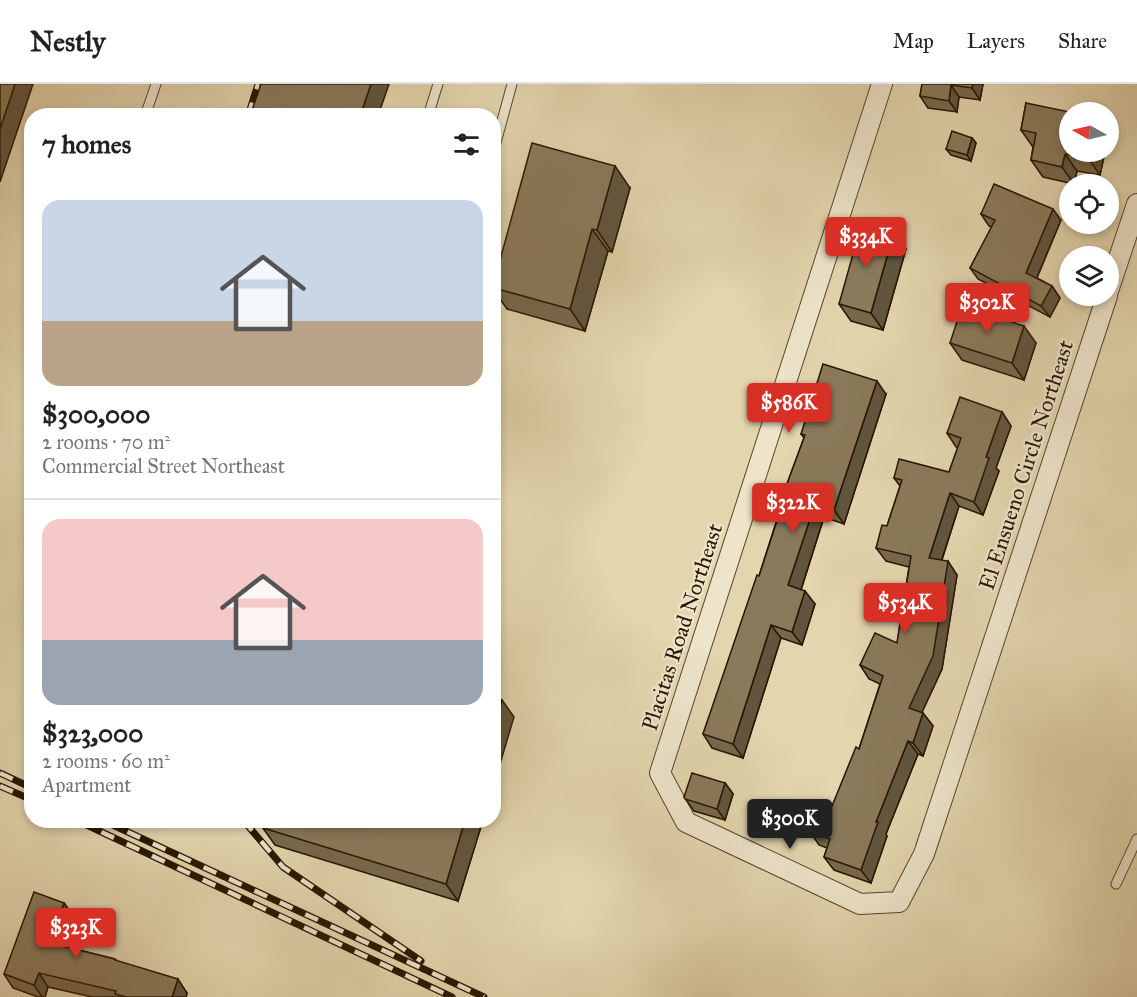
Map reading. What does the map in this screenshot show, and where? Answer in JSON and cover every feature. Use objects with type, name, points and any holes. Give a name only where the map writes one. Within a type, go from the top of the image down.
[{"type":"street","name":"Placitas Road Northeast","points":[[660,773],[882,84]]},
{"type":"street","points":[[1119,258],[1137,204]]},
{"type":"street","name":"El Ensueno Circle Northeast","points":[[660,773],[686,822],[860,904],[899,903],[924,854],[1104,306]]},
{"type":"lane","points":[[148,108],[156,84]]},
{"type":"lane","points":[[430,108],[438,84]]},
{"type":"lane","points":[[501,124],[512,84]]},
{"type":"lane","points":[[1116,884],[1137,839]]},
{"type":"building","points":[[0,84],[15,84],[0,129]]},
{"type":"building","points":[[261,84],[371,84],[363,108],[253,108]]},
{"type":"building","points":[[922,84],[973,84],[972,88],[951,85],[949,101],[920,96]]},
{"type":"building","points":[[1026,103],[1059,110],[1059,162],[1063,162],[1062,167],[1031,160],[1036,133],[1021,130]]},
{"type":"building","points":[[952,131],[972,138],[967,155],[946,149]]},
{"type":"building","points":[[532,143],[615,166],[597,230],[592,229],[570,309],[501,290],[501,256]]},
{"type":"building","points":[[994,184],[1053,209],[1026,273],[1052,286],[1041,306],[970,268],[995,220],[981,214]]},
{"type":"building","points":[[862,222],[894,232],[871,313],[839,304]]},
{"type":"building","points":[[962,306],[1024,326],[1012,363],[950,343]]},
{"type":"building","points":[[823,364],[877,381],[834,510],[815,504],[788,585],[805,591],[792,632],[771,625],[733,744],[703,734],[757,575],[759,576],[786,493],[784,492],[805,435],[801,434]]},
{"type":"building","points":[[960,397],[1002,412],[986,457],[989,458],[974,502],[950,493],[929,558],[948,561],[933,656],[909,708],[923,713],[913,743],[908,741],[876,822],[878,822],[861,870],[824,857],[830,839],[810,832],[820,802],[832,806],[856,747],[859,749],[883,676],[860,665],[875,633],[897,643],[911,556],[876,548],[882,525],[887,526],[902,480],[894,478],[899,459],[949,472],[961,438],[947,433]]},
{"type":"building","points":[[692,773],[725,783],[717,809],[685,799]]},
{"type":"building","points":[[263,828],[463,828],[446,884]]},
{"type":"building","points":[[34,892],[64,903],[50,943],[115,959],[178,979],[172,997],[127,997],[115,994],[116,991],[39,973],[34,985],[4,974]]},
{"type":"railway","points":[[250,108],[258,84]]},
{"type":"railway","points":[[0,773],[24,784]]},
{"type":"railway","points":[[0,786],[24,796]]},
{"type":"railway","points":[[93,828],[452,997]]},
{"type":"railway","points":[[119,828],[484,997]]},
{"type":"railway","points":[[250,828],[283,867],[421,961]]}]
